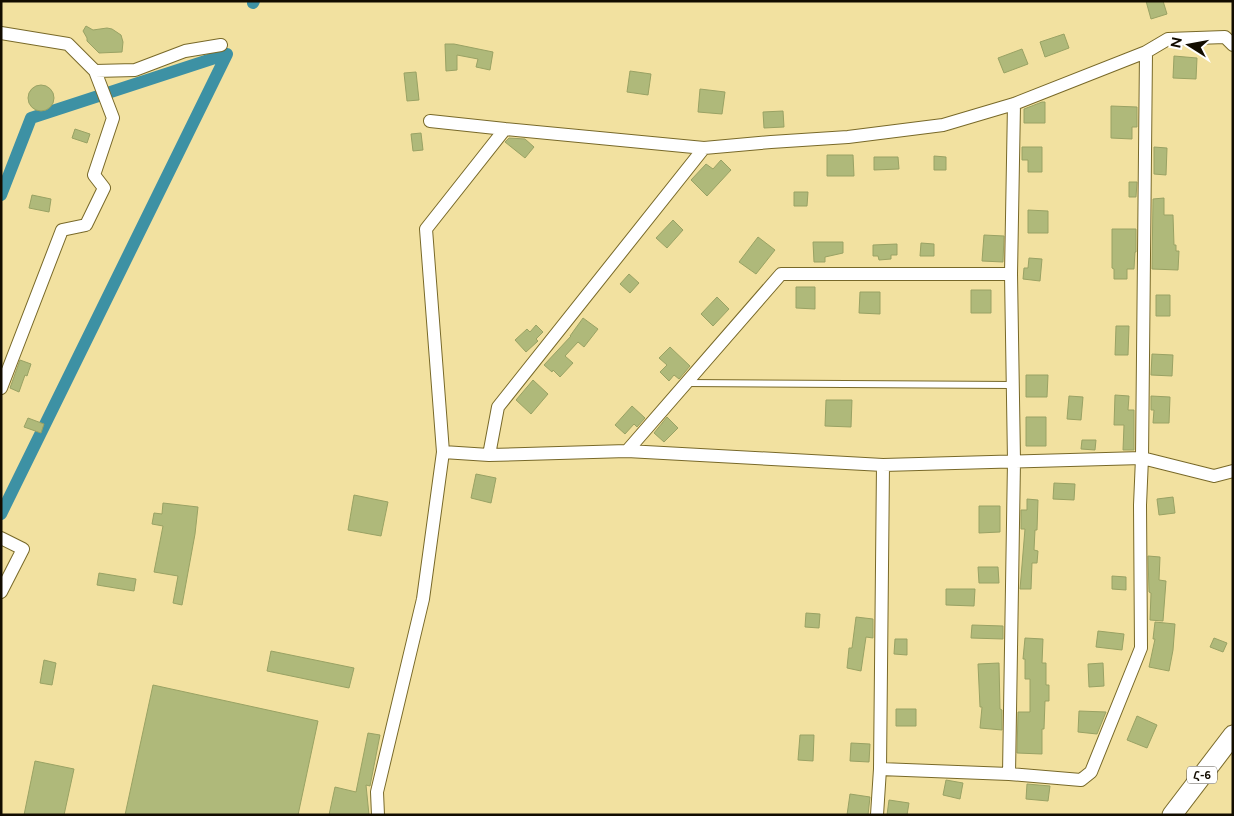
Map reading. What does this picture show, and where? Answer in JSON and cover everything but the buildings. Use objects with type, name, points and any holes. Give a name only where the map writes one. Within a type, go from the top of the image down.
[{"type":"main road","name":"Հ-6","points":[[1172,815],[1233,735]]},
{"type":"street","points":[[1,33],[68,44],[95,71],[113,118],[94,175],[104,188],[86,225],[62,230],[1,388]]},
{"type":"street","points":[[430,121],[704,148],[848,137],[943,125],[1014,104],[1146,52],[1168,39],[1225,36],[1233,45]]},
{"type":"street","points":[[95,71],[135,70],[185,51],[221,45]]},
{"type":"street","points":[[880,769],[1009,774],[1081,780],[1091,772],[1141,648],[1140,504],[1146,52]]},
{"type":"street","points":[[1009,774],[1014,461],[1011,274],[1014,104]]},
{"type":"street","points":[[378,815],[377,792],[422,599],[443,452],[426,229],[505,129]]},
{"type":"street","points":[[489,456],[498,407],[704,148]]},
{"type":"street","points":[[627,451],[781,274],[1011,274]]},
{"type":"street","points":[[443,452],[489,456],[627,451],[883,466],[1142,458],[1214,476],[1233,471]]},
{"type":"street","points":[[877,815],[880,769],[883,466]]},
{"type":"street","points":[[1,538],[23,549],[1,592]]},
{"type":"lane","points":[[686,383],[1012,385]]},
{"type":"waterway","points":[[1,195],[31,118],[227,54]]},
{"type":"waterway","points":[[1,514],[227,54]]}]
